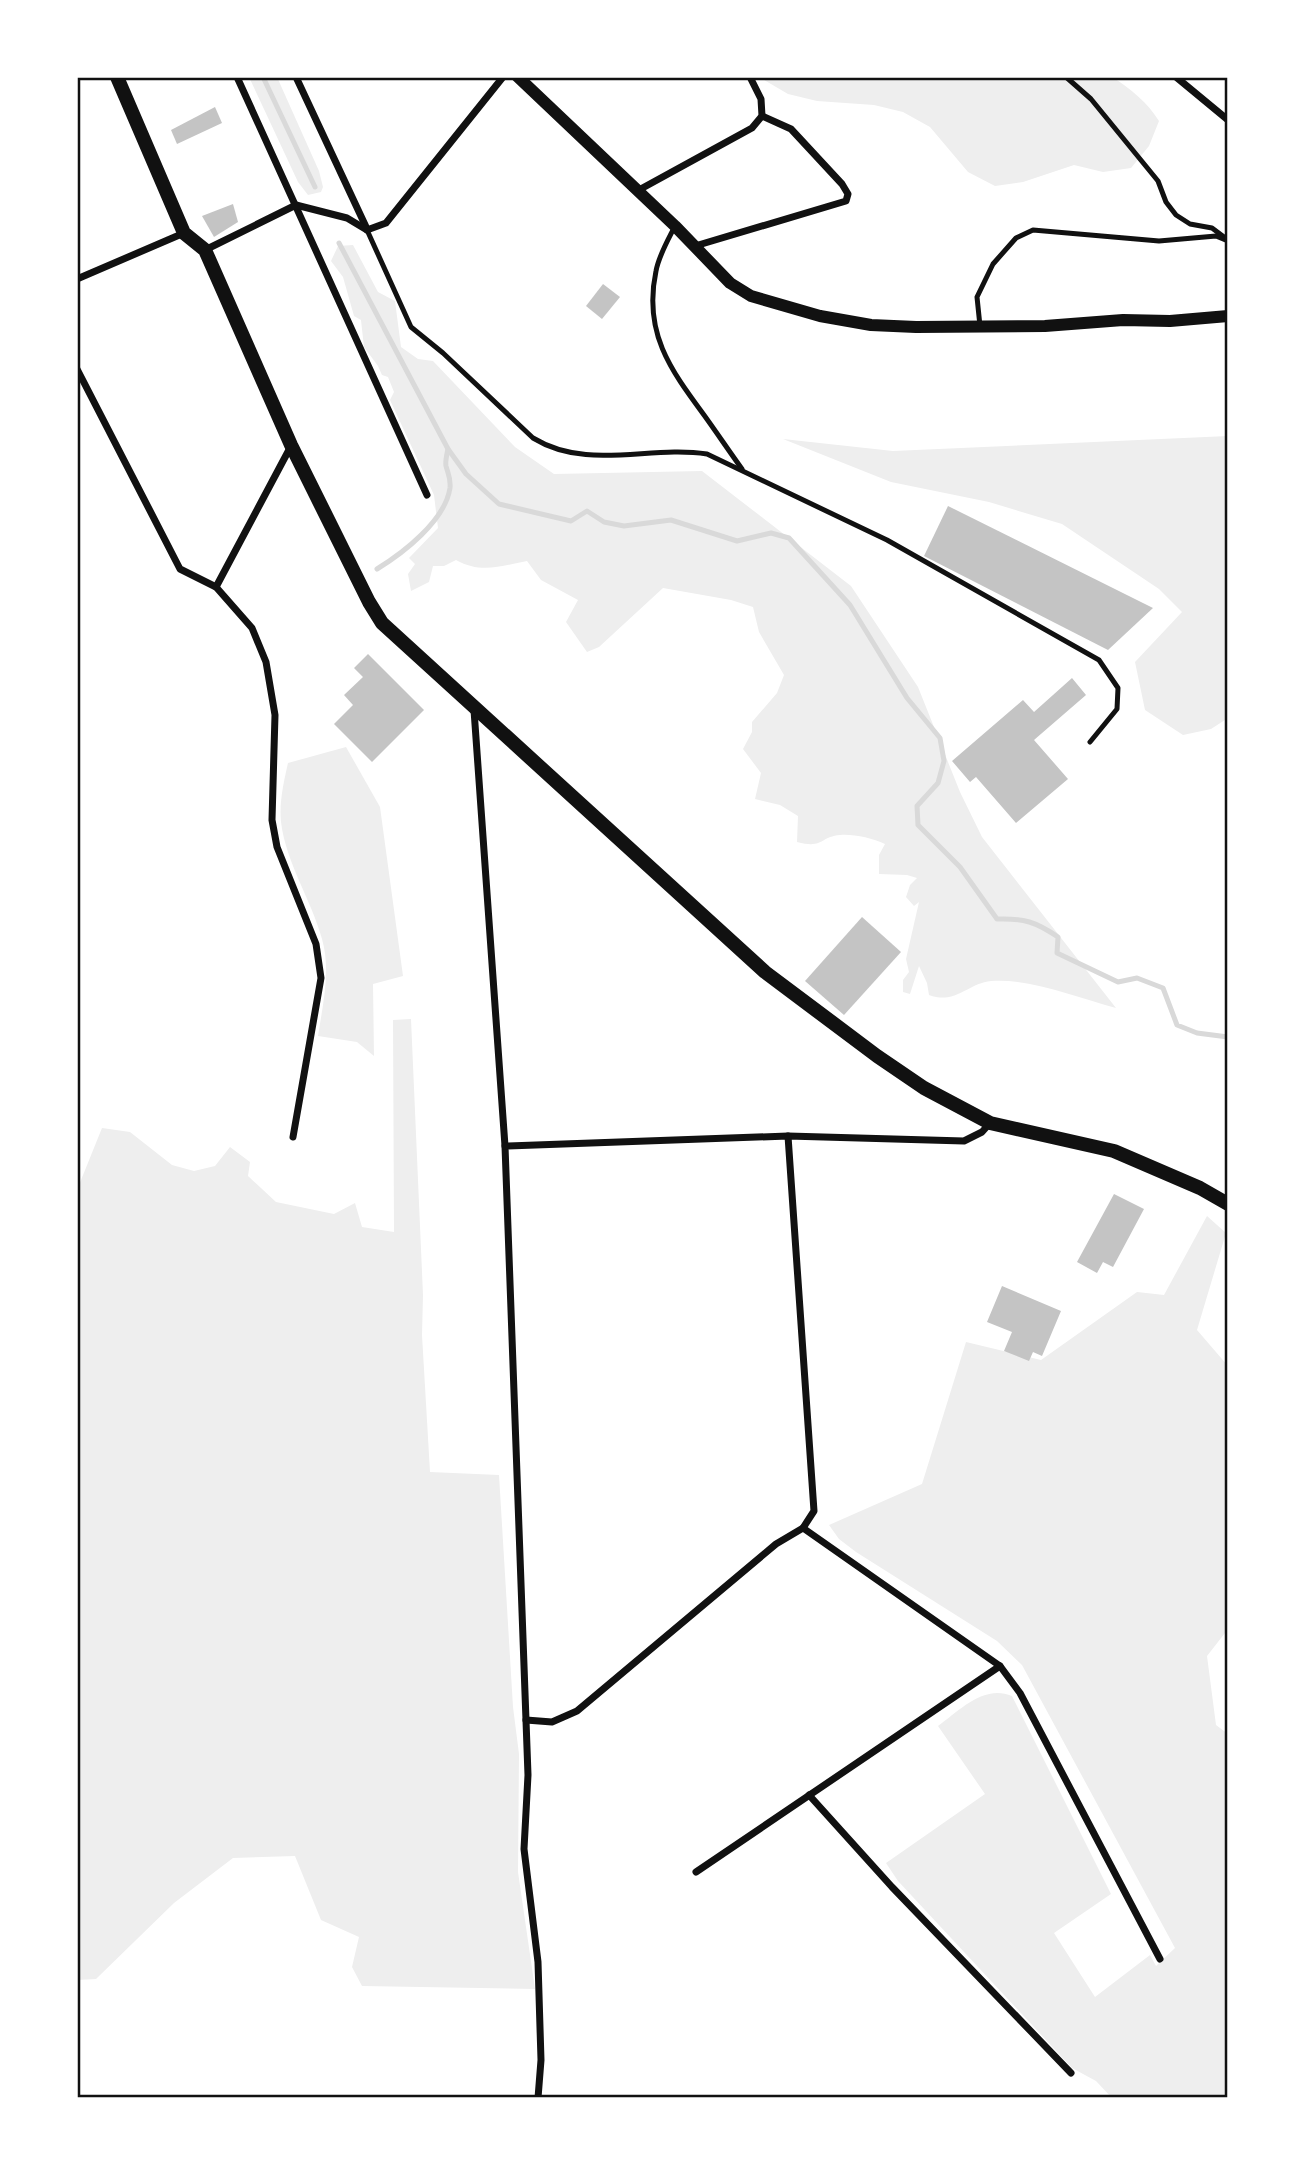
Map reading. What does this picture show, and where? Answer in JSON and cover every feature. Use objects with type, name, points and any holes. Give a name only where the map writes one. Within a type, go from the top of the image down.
[{"type":"main road","points":[[117,77],[184,233],[205,250],[291,444],[382,622],[765,972],[877,1056],[924,1088],[990,1123],[1114,1152],[1200,1188],[1228,1204]]},
{"type":"street","points":[[237,77],[427,495]]},
{"type":"street","points":[[296,77],[367,230]]},
{"type":"street","points":[[205,250],[296,205],[346,218],[367,230],[386,223],[503,77]]},
{"type":"street","points":[[518,77],[675,226],[730,283],[751,296],[820,316],[871,325],[916,327],[1045,326],[1228,316]]},
{"type":"street","points":[[636,191],[752,128],[762,116],[761,99],[750,77]]},
{"type":"street","points":[[1176,77],[1228,120]]},
{"type":"street","points":[[695,246],[846,201],[848,194],[842,184],[791,129],[762,116]]},
{"type":"street","points":[[77,279],[184,233]]},
{"type":"street","points":[[77,369],[180,569],[216,587],[252,628],[266,662],[275,715],[272,820],[277,847],[316,944],[321,978],[292,1137]]},
{"type":"street","points":[[216,587],[291,444]]},
{"type":"street","points":[[474,706],[505,1146],[528,1775],[524,1849],[538,1962],[541,2060],[538,2098]]},
{"type":"street","points":[[505,1146],[788,1136],[964,1141],[982,1132],[990,1123]]},
{"type":"street","points":[[526,1720],[552,1722],[577,1711],[776,1544],[803,1528],[814,1511],[788,1136]]},
{"type":"street","points":[[803,1528],[1000,1666],[1020,1693],[1160,1959]]},
{"type":"street","points":[[696,1872],[1000,1666]]},
{"type":"street","points":[[809,1795],[892,1887],[1071,2073]]},
{"type":"lane","points":[[1066,77],[1091,99],[1158,181],[1166,202],[1176,215],[1190,224],[1212,228],[1228,240]]},
{"type":"lane","points":[[675,226],[662,252],[654,284],[654,323],[661,347],[679,382],[744,471]]},
{"type":"lane","points":[[367,230],[411,327],[443,353],[533,438],[547,447],[577,455],[689,452],[707,454],[887,540],[1099,660],[1118,688],[1117,709],[1090,742]]},
{"type":"lane","points":[[980,326],[977,297],[993,264],[1016,238],[1033,230],[1159,240],[1216,236],[1228,240]]},
{"type":"shaded area","points":[[249,77],[277,77],[319,171],[323,187],[321,192],[308,195],[298,182]]},
{"type":"shaded area","points":[[759,77],[1112,77],[1138,96],[1159,121],[1149,146],[1131,168],[1103,172],[1074,165],[1023,182],[995,186],[968,172],[930,127],[903,112],[874,105],[817,101],[788,94]]},
{"type":"shaded area","points":[[353,245],[378,292],[395,301],[401,347],[418,359],[433,361],[515,447],[554,474],[702,471],[851,586],[918,687],[960,792],[982,837],[1116,1008],[1038,986],[1006,981],[991,981],[954,995],[938,997],[929,995],[919,966],[910,994],[903,992],[903,980],[909,972],[906,959],[919,902],[914,906],[906,897],[910,885],[917,878],[879,874],[879,855],[885,844],[874,840],[845,835],[833,836],[812,844],[797,842],[798,816],[780,805],[755,799],[761,773],[743,749],[752,732],[752,722],[777,693],[784,675],[759,632],[753,607],[731,600],[663,588],[599,647],[587,652],[566,622],[578,600],[541,580],[527,561],[483,568],[456,560],[444,566],[433,566],[429,582],[411,591],[408,574],[415,564],[409,558],[438,528],[434,495],[390,400],[394,392],[388,377],[382,375],[364,347],[361,320],[354,316],[343,277],[331,261],[338,246]]},
{"type":"shaded area","points":[[1228,436],[1228,718],[1211,729],[1183,735],[1145,710],[1135,662],[1182,612],[1159,589],[1062,524],[989,502],[891,482],[783,439],[893,451]]},
{"type":"shaded area","points":[[346,747],[380,807],[403,976],[373,984],[374,1056],[357,1042],[318,1036],[325,987],[325,951],[288,852],[281,822],[281,799],[288,763]]},
{"type":"shaded area","points":[[411,1019],[423,1295],[422,1335],[430,1472],[499,1475],[513,1707],[519,1754],[518,1872],[535,1989],[362,1986],[352,1967],[359,1937],[321,1920],[295,1856],[233,1858],[174,1903],[96,1979],[77,1980],[77,1190],[102,1128],[130,1132],[172,1165],[194,1171],[215,1166],[230,1147],[250,1162],[248,1176],[276,1202],[334,1214],[355,1203],[362,1227],[394,1232],[393,1020]]},
{"type":"shaded area","points":[[1207,1216],[1226,1233],[1197,1330],[1228,1366],[1228,1633],[1225,1633],[1207,1656],[1216,1725],[1228,1734],[1228,2098],[1112,2098],[1096,2081],[1072,2068],[898,1881],[886,1863],[985,1794],[938,1726],[982,1696],[1002,1693],[1012,1696],[1111,1894],[1054,1933],[1095,1997],[1150,1955],[1156,1966],[1175,1948],[1022,1665],[997,1641],[856,1552],[839,1539],[829,1525],[922,1484],[966,1342],[1041,1360],[1137,1292],[1164,1295]]},
{"type":"building","points":[[215,107],[222,123],[177,144],[171,130]]},
{"type":"building","points":[[233,204],[238,222],[214,237],[202,216]]},
{"type":"building","points":[[603,284],[620,297],[602,319],[586,306]]},
{"type":"building","points":[[948,506],[1153,608],[1108,650],[924,556]]},
{"type":"building","points":[[368,654],[424,710],[372,762],[334,724],[353,705],[344,695],[363,677],[354,668]]},
{"type":"building","points":[[1072,678],[1086,695],[1034,740],[1068,779],[1016,823],[976,777],[970,782],[952,761],[1023,700],[1034,712]]},
{"type":"building","points":[[862,917],[901,952],[844,1015],[805,981]]},
{"type":"building","points":[[1114,1194],[1144,1209],[1113,1267],[1103,1262],[1097,1273],[1077,1262]]},
{"type":"building","points":[[1002,1286],[1061,1311],[1042,1356],[1033,1352],[1029,1361],[1004,1351],[1012,1332],[987,1322]]},
{"type":"waterway","points":[[263,77],[315,187]]},
{"type":"waterway","points":[[339,243],[448,449],[446,464],[450,488],[440,512],[432,524],[410,545],[377,569]]},
{"type":"waterway","points":[[448,449],[466,474],[499,504],[571,521],[587,511],[604,522],[624,526],[671,520],[737,541],[771,533],[789,538],[850,605],[907,698],[940,738],[944,761],[938,783],[917,806],[918,825],[960,867],[997,919],[1022,920],[1043,928],[1058,937],[1057,953],[1118,982],[1137,978],[1163,988],[1177,1025],[1197,1033],[1228,1037]]}]
